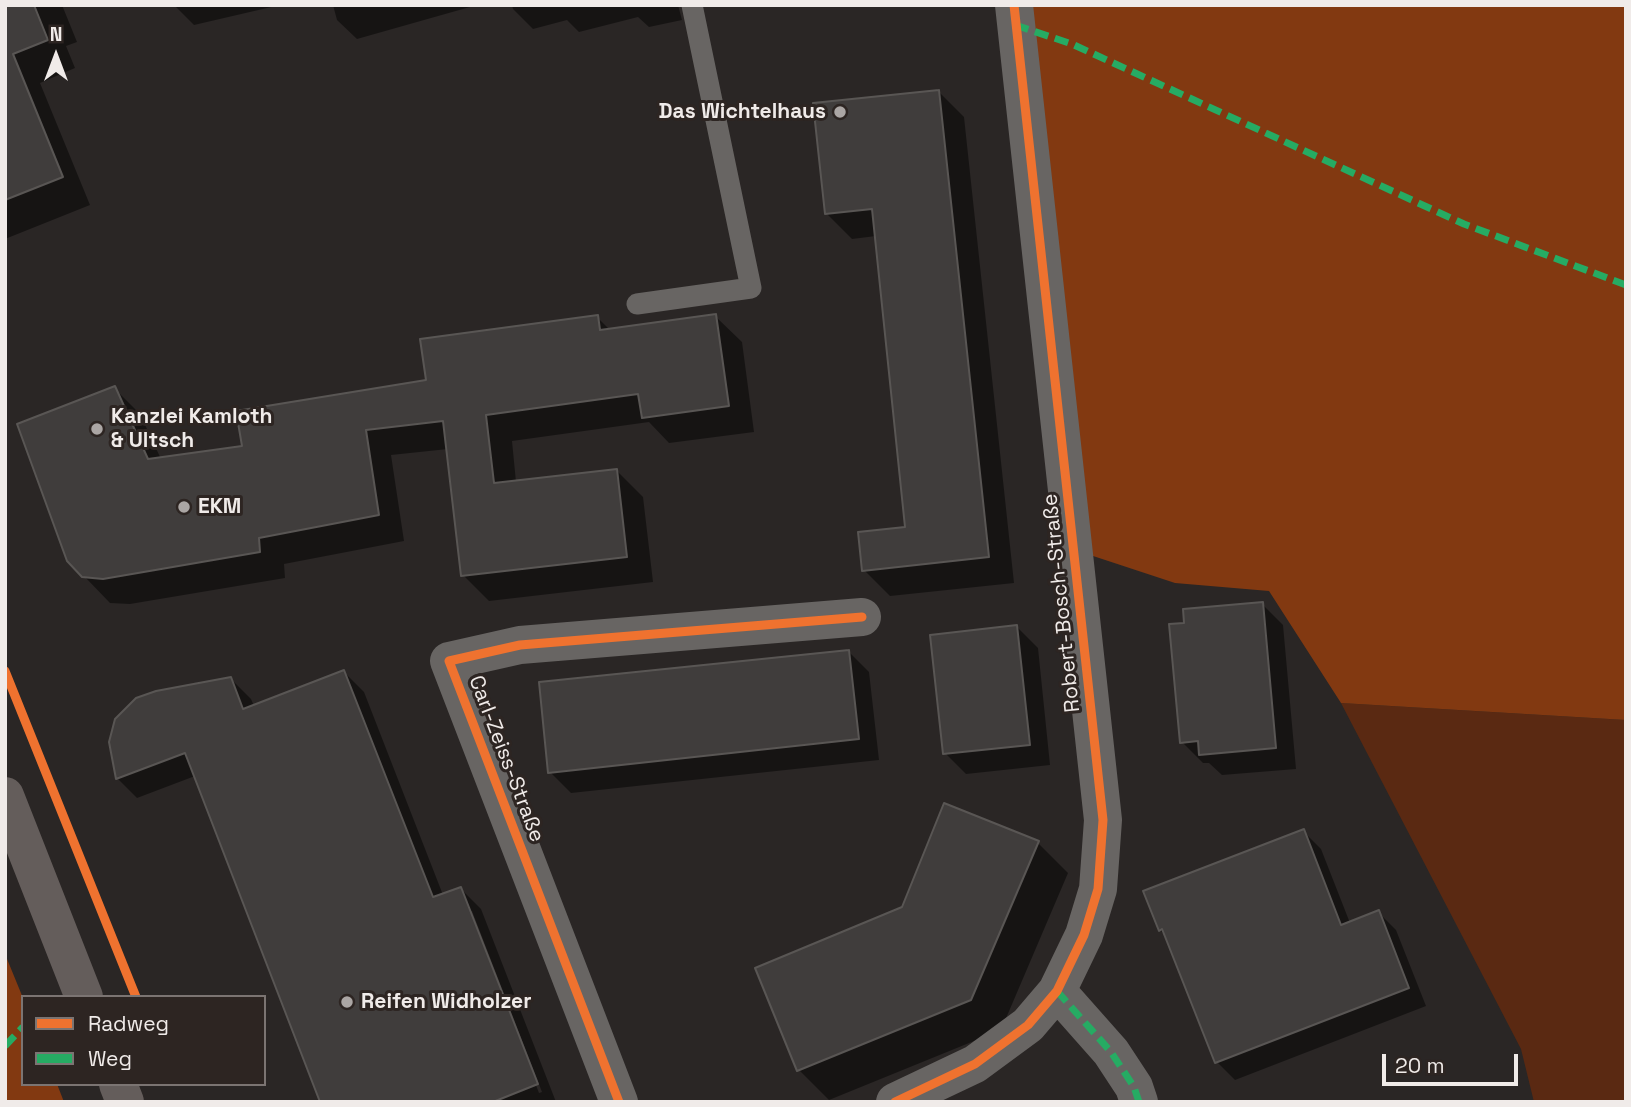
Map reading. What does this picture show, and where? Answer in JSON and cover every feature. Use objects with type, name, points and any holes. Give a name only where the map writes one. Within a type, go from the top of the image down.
[{"type":"main road","points":[[5,796],[83,995]]},
{"type":"street","name":"Robert-Bosch-Straße","points":[[895,1102],[975,1064],[1028,1025],[1057,991],[1084,935],[1098,889],[1102,820],[1014,5]]},
{"type":"street","name":"Carl-Zeiss-Straße","points":[[619,1102],[449,661],[520,645],[862,617]]},
{"type":"street","points":[[1057,991],[1111,1052],[1134,1087],[1139,1102]]},
{"type":"lane","points":[[637,304],[751,288],[692,5]]},
{"type":"shaded area","points":[[1021,5],[1626,5],[1626,720],[1341,703],[1269,591],[1175,583],[1087,554]]},
{"type":"shaded area","points":[[1341,703],[1626,720],[1626,1102],[1534,1102],[1521,1049]]},
{"type":"shaded area","points":[[5,954],[22,995],[21,1086],[58,1086],[64,1102],[5,1102]]},
{"type":"building","points":[[5,5],[34,5],[48,40],[13,54],[63,177],[5,200]]},
{"type":"building","points":[[939,90],[989,557],[862,571],[858,532],[905,527],[872,209],[825,214],[813,103]]},
{"type":"building","points":[[716,314],[729,406],[642,418],[638,394],[486,415],[494,483],[617,469],[627,557],[461,576],[443,421],[366,430],[379,515],[259,538],[260,552],[103,579],[82,577],[67,561],[17,424],[115,386],[148,459],[242,446],[236,411],[426,380],[420,339],[598,315],[600,330]]},
{"type":"building","points":[[1263,602],[1276,748],[1199,755],[1198,741],[1180,743],[1169,624],[1184,623],[1183,609]]},
{"type":"building","points":[[1017,625],[1030,745],[943,754],[930,635]]},
{"type":"building","points":[[849,650],[859,739],[548,773],[539,682]]},
{"type":"building","points":[[344,670],[433,897],[461,887],[538,1084],[493,1102],[320,1102],[185,753],[116,779],[109,742],[115,719],[136,698],[156,691],[231,677],[243,709]]},
{"type":"building","points":[[944,803],[1039,841],[971,1000],[797,1071],[755,968],[902,907]]},
{"type":"building","points":[[1304,829],[1341,925],[1379,910],[1409,988],[1215,1063],[1162,929],[1159,931],[1143,891]]},
{"type":"marked path","points":[[1015,25],[1072,44],[1464,224],[1626,285]]},
{"type":"marked path","points":[[1057,991],[1111,1052],[1134,1087],[1139,1102]]},
{"type":"marked path","points":[[5,1046],[21,1029]]},
{"type":"cycle path","points":[[895,1102],[975,1064],[1028,1025],[1057,991],[1084,935],[1098,889],[1103,820],[1014,5]]},
{"type":"cycle path","points":[[619,1102],[449,661],[520,645],[862,617]]},
{"type":"cycle path","points":[[5,671],[135,995]]},
{"type":"place","name":"Das Wichtelhaus","points":[[840,112]]},
{"type":"place","name":"Kanzlei Kamloth & Ultsch","points":[[97,429]]},
{"type":"place","name":"EKM","points":[[184,507]]},
{"type":"place","name":"Reifen Widholzer","points":[[347,1002]]}]
